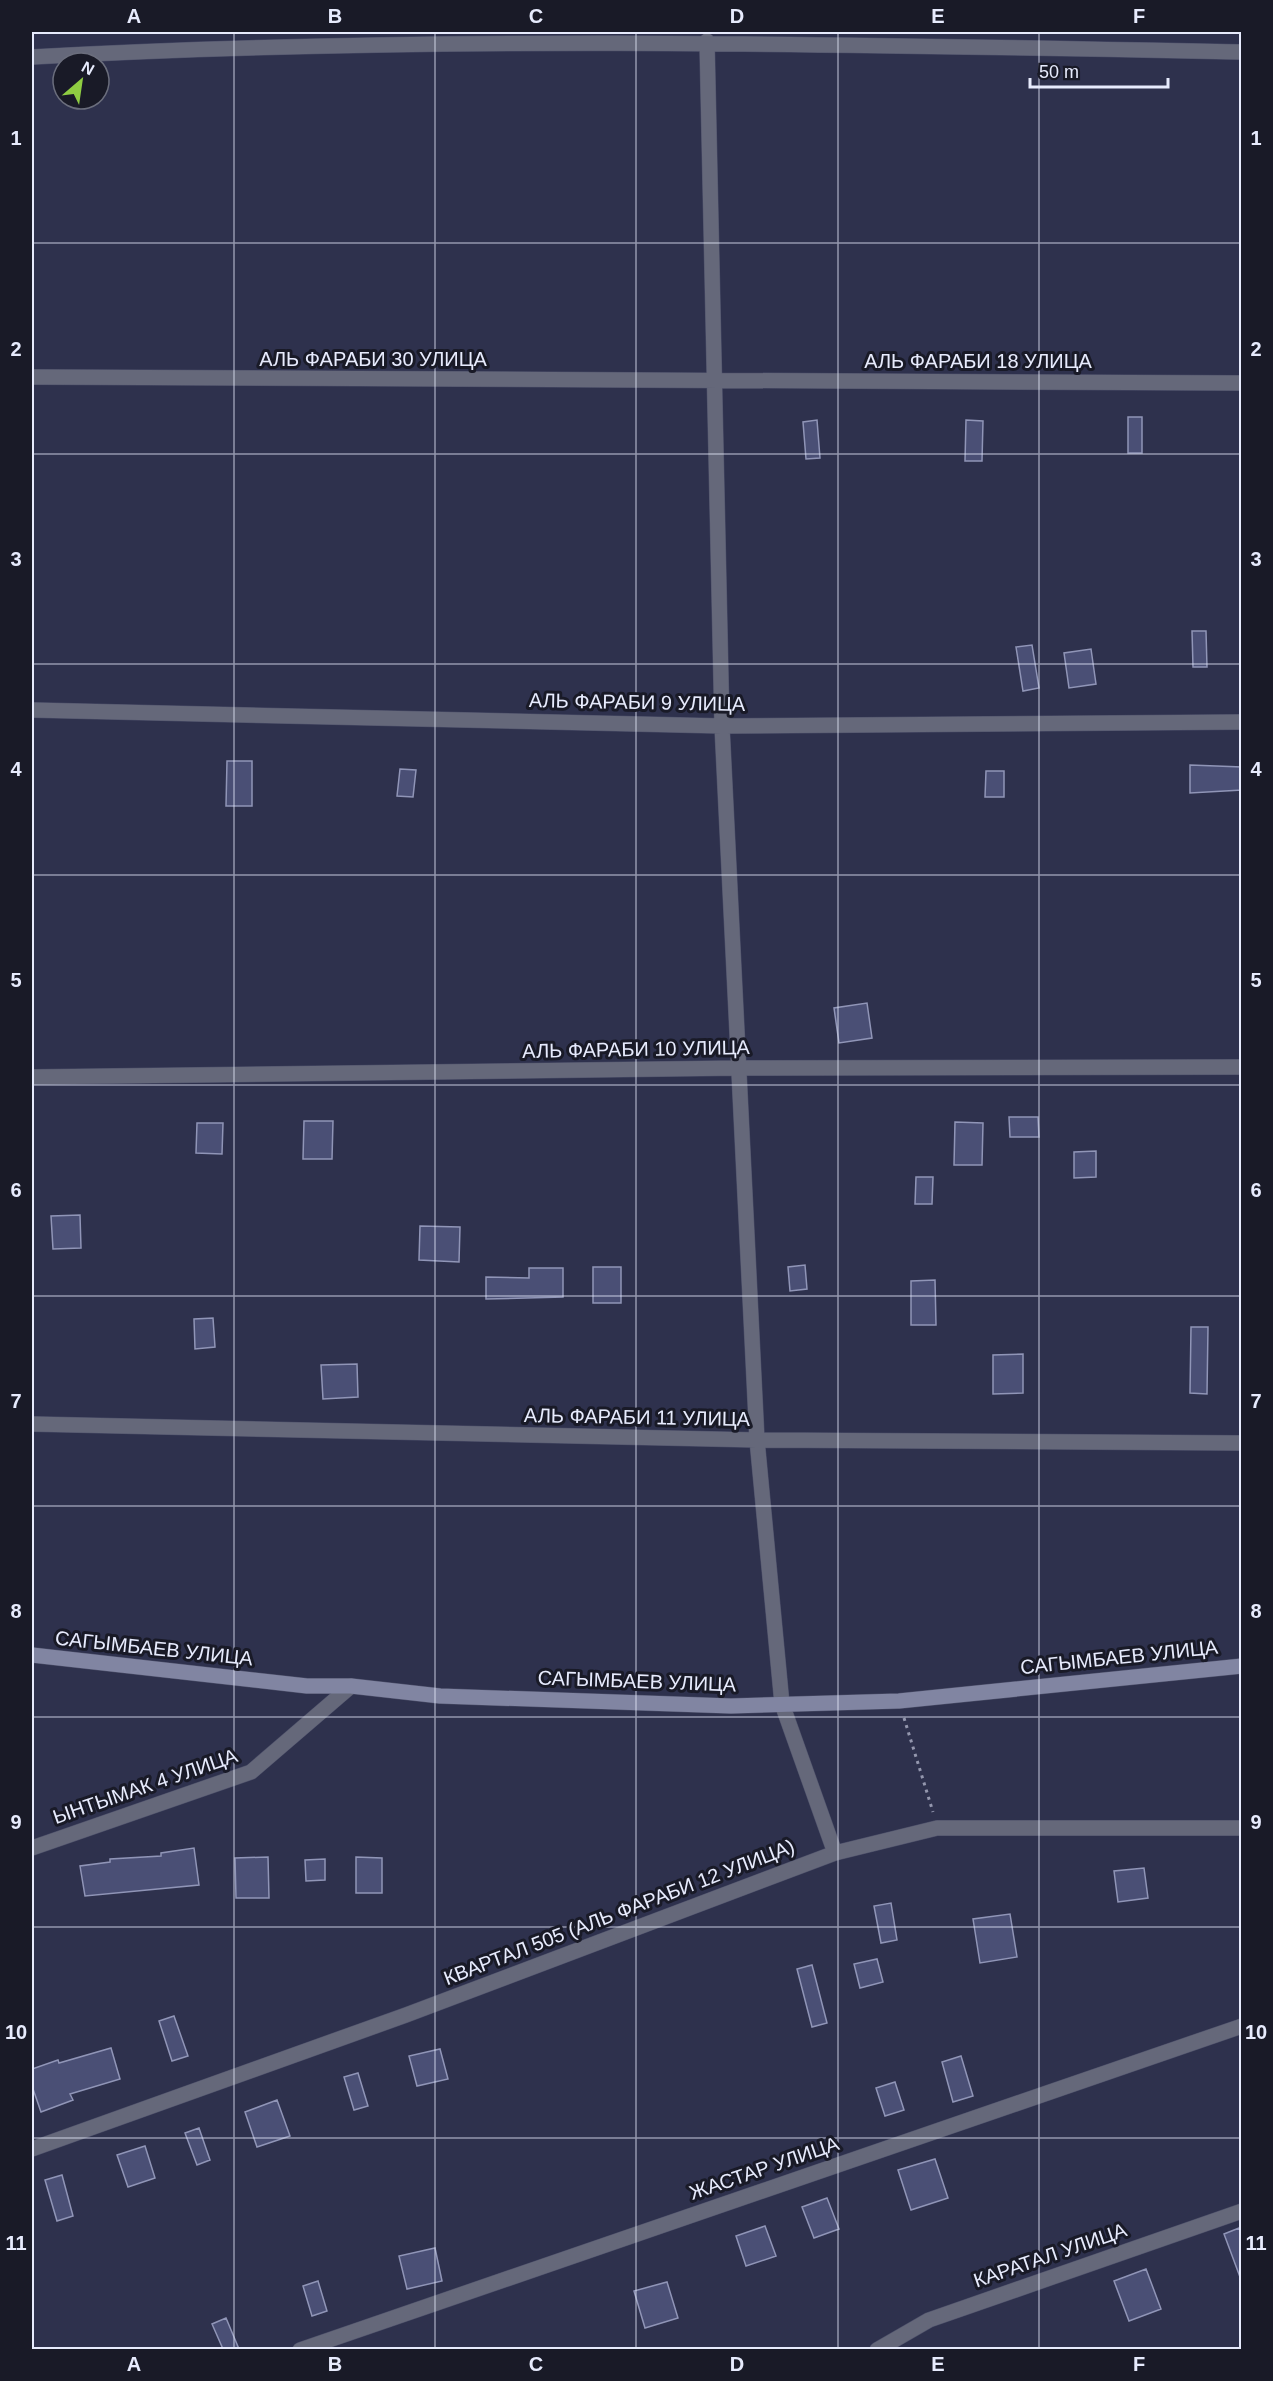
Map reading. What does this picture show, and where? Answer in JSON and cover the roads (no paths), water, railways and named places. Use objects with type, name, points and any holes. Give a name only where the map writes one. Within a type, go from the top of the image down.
[{"type":"street","points":[[32,57],[171,49],[707,41],[1242,52]]},
{"type":"street","points":[[707,41],[722,726],[758,1440],[782,1704],[835,1853]]},
{"type":"street","name":"АЛЬ ФАРАБИ 30 УЛИЦА","points":[[32,377],[714,382]]},
{"type":"street","name":"АЛЬ ФАРАБИ 18 УЛИЦА","points":[[714,382],[1242,383]]},
{"type":"street","name":"АЛЬ ФАРАБИ 9 УЛИЦА","points":[[32,710],[722,726],[1242,722]]},
{"type":"street","name":"АЛЬ ФАРАБИ 10 УЛИЦА","points":[[32,1077],[740,1068],[1242,1067]]},
{"type":"street","name":"АЛЬ ФАРАБИ 11 УЛИЦА","points":[[32,1424],[758,1440],[1242,1443]]},
{"type":"street","name":"САГЫМБАЕВ УЛИЦА","points":[[32,1655],[307,1686],[351,1686],[440,1696],[731,1706],[898,1701],[1242,1666]]},
{"type":"street","name":"ЫНТЫМАК 4 УЛИЦА","points":[[32,1848],[251,1772],[351,1686]]},
{"type":"street","name":"КВАРТАЛ 505 (АЛЬ ФАРАБИ 12 УЛИЦА)","points":[[32,2149],[406,2015],[835,1853],[938,1828],[1242,1828]]},
{"type":"street","name":"ЖАСТАР УЛИЦА","points":[[300,2349],[1242,2026]]},
{"type":"street","name":"КАРАТАЛ УЛИЦА","points":[[877,2349],[929,2320],[1242,2211]]}]
